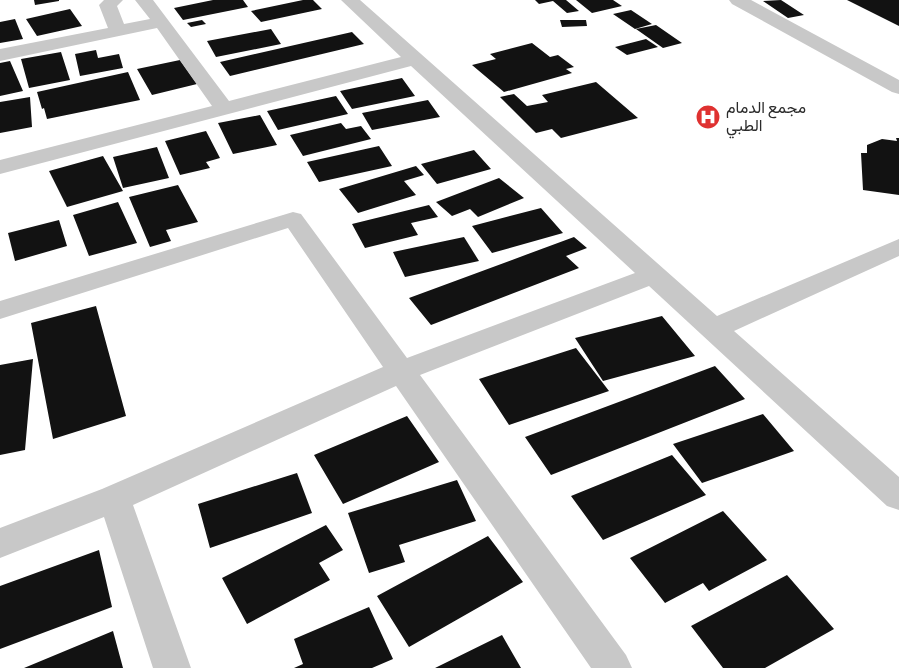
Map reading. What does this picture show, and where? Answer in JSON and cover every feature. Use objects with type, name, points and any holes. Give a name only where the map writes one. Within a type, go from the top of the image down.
[{"type":"street","points":[[114,0],[108,5],[118,31]]},
{"type":"street","points":[[144,0],[224,108]]},
{"type":"street","points":[[350,0],[899,497]]},
{"type":"street","points":[[738,0],[899,88]]},
{"type":"street","points":[[0,55],[161,22]]},
{"type":"street","points":[[0,167],[415,59]]},
{"type":"street","points":[[0,310],[293,219],[613,668]]},
{"type":"street","points":[[713,329],[899,247]]},
{"type":"street","points":[[0,543],[114,499],[402,371],[654,275]]},
{"type":"street","points":[[114,499],[172,668]]},
{"type":"building","points":[[34,0],[59,0],[59,1],[35,5]]},
{"type":"building","points":[[213,0],[243,0],[248,7],[183,20],[174,8]]},
{"type":"building","points":[[303,0],[313,0],[322,9],[261,22],[251,11]]},
{"type":"building","points":[[535,0],[566,0],[579,11],[567,13],[553,1],[539,4]]},
{"type":"building","points":[[576,0],[613,0],[622,6],[592,13]]},
{"type":"building","points":[[781,0],[804,15],[788,18],[763,1]]},
{"type":"building","points":[[847,0],[899,0],[899,26]]},
{"type":"building","points":[[70,9],[82,26],[37,36],[26,19]]},
{"type":"building","points":[[631,10],[652,24],[635,29],[613,14]]},
{"type":"building","points":[[15,19],[23,39],[0,43],[0,22]]},
{"type":"building","points":[[202,20],[206,24],[191,27],[187,23]]},
{"type":"building","points":[[560,20],[586,20],[587,26],[562,27]]},
{"type":"building","points":[[656,25],[682,43],[663,48],[636,29]]},
{"type":"building","points":[[271,29],[281,44],[216,57],[207,41]]},
{"type":"building","points":[[352,32],[364,44],[230,76],[220,62]]},
{"type":"building","points":[[646,39],[658,47],[627,55],[615,47]]},
{"type":"building","points":[[532,43],[550,57],[558,55],[574,67],[566,69],[572,73],[504,92],[472,65],[496,59],[490,54]]},
{"type":"building","points":[[96,50],[98,58],[119,54],[123,68],[80,76],[75,54]]},
{"type":"building","points":[[61,52],[70,80],[29,88],[21,59]]},
{"type":"building","points":[[180,60],[197,84],[152,95],[137,69]]},
{"type":"building","points":[[10,61],[23,91],[0,96],[0,63]]},
{"type":"building","points":[[128,72],[140,100],[47,119],[37,92]]},
{"type":"building","points":[[402,78],[415,96],[352,109],[340,91]]},
{"type":"building","points":[[596,82],[638,118],[561,138],[552,129],[536,133],[500,97],[514,94],[527,106],[548,102],[542,95]]},
{"type":"building","points":[[336,96],[348,114],[278,130],[267,111]]},
{"type":"building","points":[[30,97],[32,127],[0,133],[0,102]]},
{"type":"building","points":[[428,100],[440,117],[372,130],[362,113]]},
{"type":"building","points":[[260,115],[277,145],[233,154],[218,123]]},
{"type":"building","points":[[341,123],[346,129],[361,126],[371,139],[303,156],[290,135]]},
{"type":"building","points":[[206,131],[220,158],[206,162],[210,168],[180,175],[165,141]]},
{"type":"building","points":[[896,138],[899,138],[899,195],[863,190],[861,153],[867,153],[867,145],[882,139],[897,141]]},
{"type":"building","points":[[379,146],[392,166],[319,182],[307,162]]},
{"type":"building","points":[[157,147],[169,178],[123,188],[113,157]]},
{"type":"building","points":[[474,150],[491,169],[437,184],[421,164]]},
{"type":"building","points":[[103,156],[123,191],[67,207],[49,171]]},
{"type":"building","points":[[416,166],[424,175],[404,181],[416,195],[358,213],[339,189]]},
{"type":"building","points":[[499,178],[524,198],[478,217],[470,209],[452,216],[436,202]]},
{"type":"building","points":[[178,185],[198,222],[166,230],[171,241],[150,247],[129,197]]},
{"type":"building","points":[[118,202],[137,243],[89,256],[73,215]]},
{"type":"building","points":[[429,205],[438,217],[411,223],[418,235],[365,248],[352,224]]},
{"type":"building","points":[[541,208],[563,233],[492,253],[472,226]]},
{"type":"building","points":[[59,220],[67,246],[15,261],[8,233]]},
{"type":"building","points":[[464,237],[479,261],[405,277],[393,252]]},
{"type":"building","points":[[574,237],[587,248],[566,256],[579,268],[431,325],[409,298]]},
{"type":"building","points":[[96,306],[126,416],[53,439],[31,323]]},
{"type":"building","points":[[662,316],[695,356],[603,381],[575,338]]},
{"type":"building","points":[[576,348],[609,391],[509,425],[479,379]]},
{"type":"building","points":[[33,359],[25,450],[0,455],[0,365]]},
{"type":"building","points":[[715,366],[745,399],[551,475],[525,437]]},
{"type":"building","points":[[763,414],[794,451],[702,483],[673,444]]},
{"type":"building","points":[[407,416],[439,462],[343,504],[314,455]]},
{"type":"building","points":[[672,455],[706,495],[603,540],[571,496]]},
{"type":"building","points":[[297,473],[312,513],[210,548],[198,504]]},
{"type":"building","points":[[457,480],[476,521],[399,545],[405,562],[369,573],[348,513]]},
{"type":"building","points":[[723,511],[767,560],[709,591],[703,583],[665,603],[630,558]]},
{"type":"building","points":[[326,525],[343,550],[319,563],[330,580],[247,624],[222,578]]},
{"type":"building","points":[[488,536],[523,582],[409,647],[377,596]]},
{"type":"building","points":[[99,550],[112,607],[0,649],[0,586]]},
{"type":"building","points":[[787,575],[834,629],[765,668],[723,668],[691,626]]},
{"type":"building","points":[[369,607],[393,659],[372,668],[294,668],[303,664],[294,639]]},
{"type":"building","points":[[113,631],[123,668],[24,668]]},
{"type":"building","points":[[502,635],[521,668],[435,668]]},
{"type":"place","name":"مجمع الدمام الطبي","points":[[708,117]]}]
